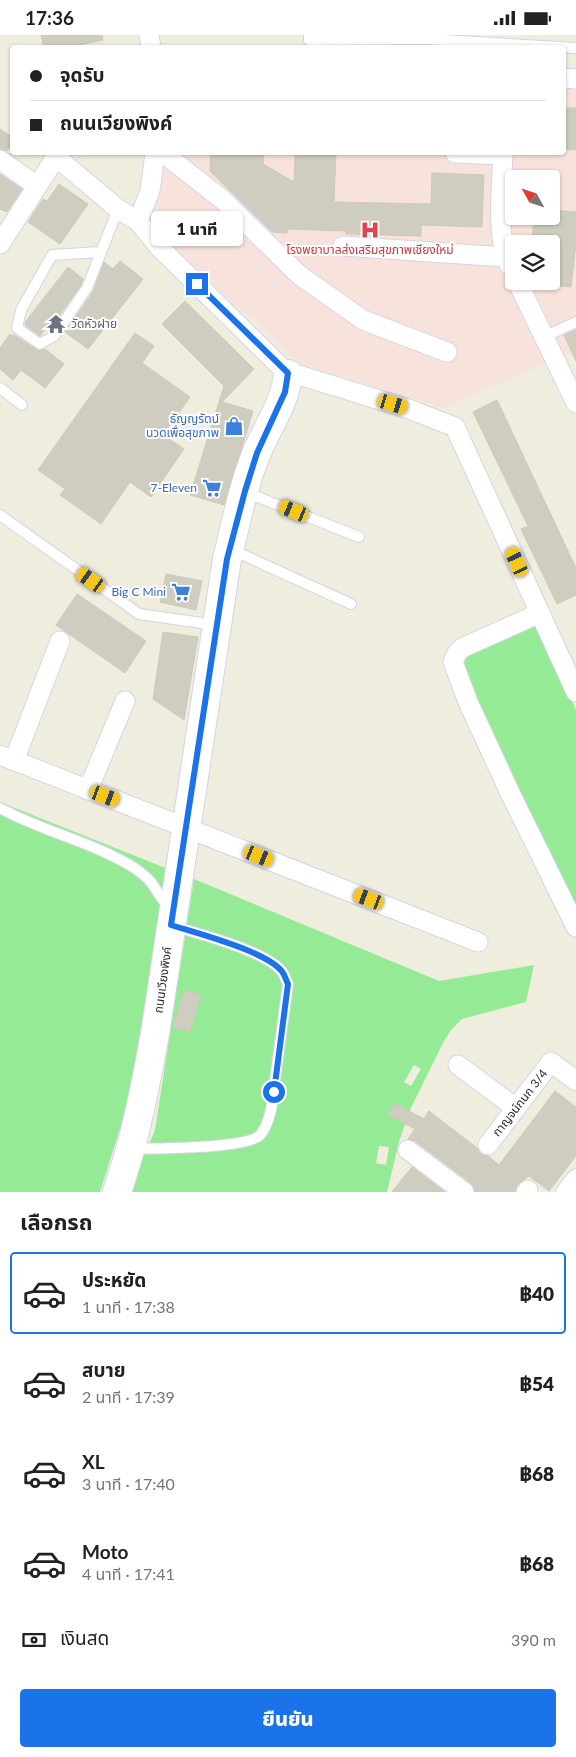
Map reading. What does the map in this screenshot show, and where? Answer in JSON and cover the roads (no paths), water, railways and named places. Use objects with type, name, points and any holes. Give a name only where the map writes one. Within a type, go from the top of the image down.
[{"type":"street","points":[[138,221],[150,191],[154,155]]},
{"type":"street","points":[[166,155],[223,200],[298,275],[363,320],[447,352]]},
{"type":"street","points":[[343,246],[505,257],[501,237],[503,155]]},
{"type":"street","points":[[0,244],[56,157],[118,209],[138,221],[160,248],[288,373],[408,409],[455,427],[576,692]]},
{"type":"street","points":[[0,160],[37,186]]},
{"type":"street","points":[[521,290],[576,403]]},
{"type":"street","name":"ถนนเวียงพิงค์","points":[[117,1192],[141,1111],[155,1034],[229,549],[257,453],[285,392],[288,373]]},
{"type":"street","points":[[540,613],[462,648],[457,653],[453,662],[468,702],[491,753],[576,927]]},
{"type":"street","points":[[60,641],[7,758],[478,942]]},
{"type":"street","points":[[88,790],[125,701]]},
{"type":"street","name":"กาญจน์กนก 3/4","points":[[488,1145],[551,1062],[576,1081]]},
{"type":"street","points":[[458,1065],[516,1108]]},
{"type":"street","points":[[408,1150],[464,1192]]},
{"type":"street","points":[[566,1192],[576,1179]]},
{"type":"lane","points":[[309,35],[309,40],[427,39],[526,45]]},
{"type":"lane","points":[[100,252],[52,255],[21,311],[17,328],[40,344],[54,336],[87,288],[118,209]]},
{"type":"lane","points":[[544,337],[576,321]]},
{"type":"lane","points":[[0,388],[22,405]]},
{"type":"lane","points":[[245,491],[359,537]]},
{"type":"lane","points":[[0,515],[139,614],[217,625]]},
{"type":"lane","points":[[229,549],[351,604]]},
{"type":"lane","points":[[0,808],[22,820],[111,856],[128,865],[147,879],[173,915],[269,961],[283,972],[288,984],[271,1111],[260,1136],[232,1144],[131,1149]]},
{"type":"place","name":"โรงพยาบาลส่งเสริมสุขภาพเชียงใหม่","points":[[370,230]]},
{"type":"place","name":"วัดหัวฝาย","points":[[56,324]]},
{"type":"place","name":"ธัญญรัตน์ นวดเพื่อสุขภาพ","points":[[234,426]]},
{"type":"place","name":"7-Eleven","points":[[212,488]]},
{"type":"place","name":"Big C Mini","points":[[181,592]]}]
